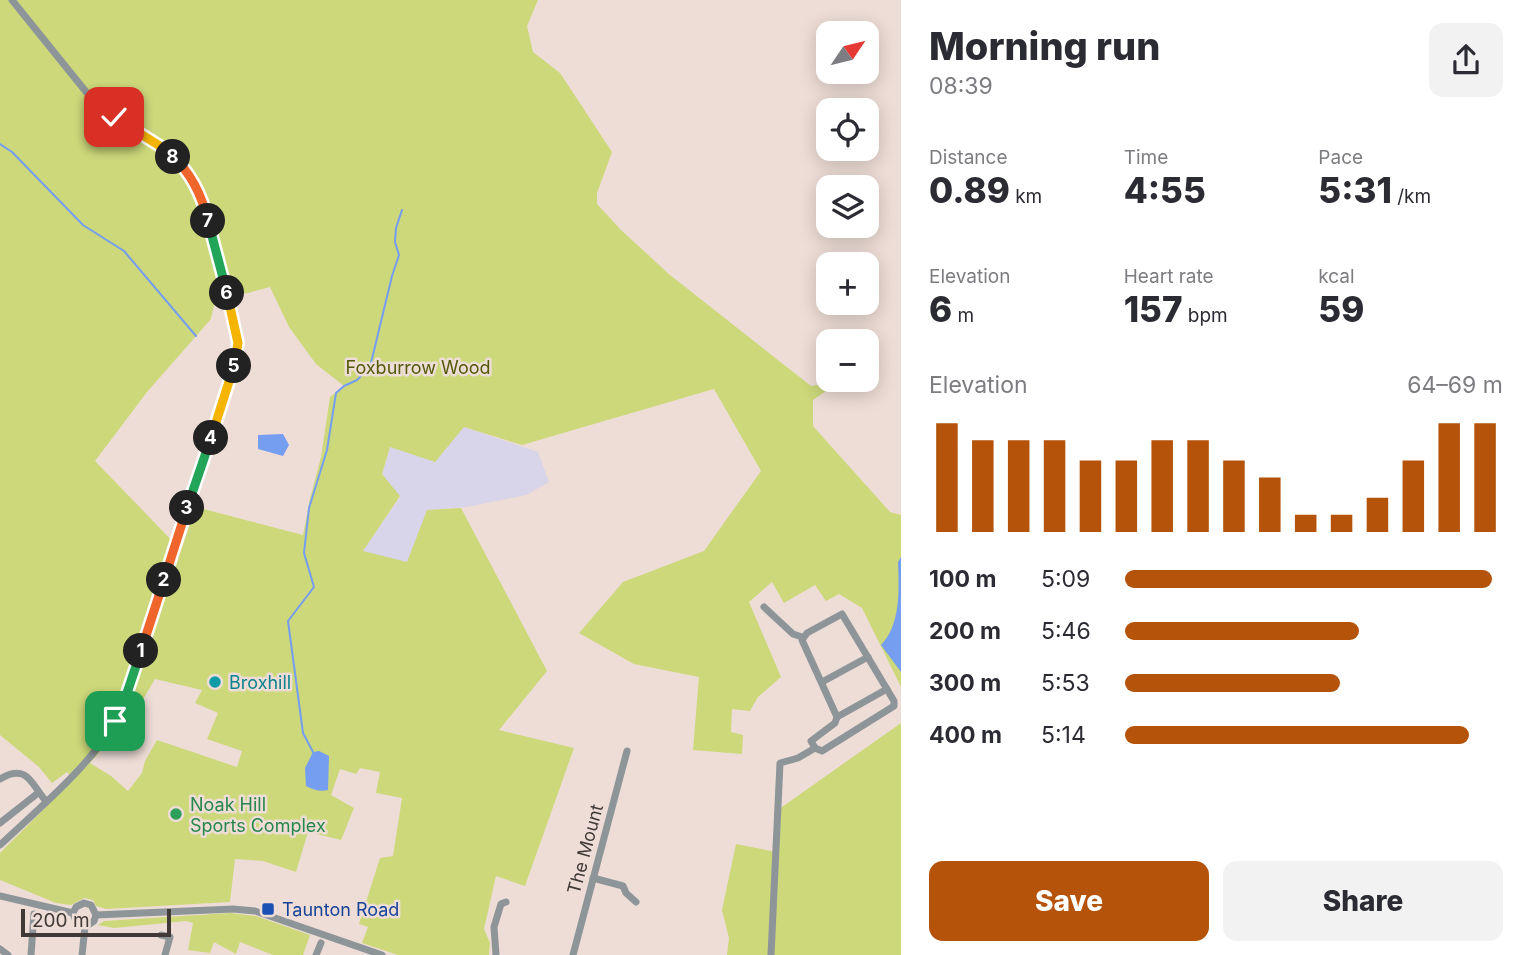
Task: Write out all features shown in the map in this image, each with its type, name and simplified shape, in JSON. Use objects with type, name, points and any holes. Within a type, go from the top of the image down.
[{"type":"street","points":[[0,845],[46,802],[102,742],[126,696],[237,359],[238,343],[203,200],[191,178],[163,148],[95,103],[12,0]]},
{"type":"street","points":[[764,607],[793,634],[802,637],[842,614],[894,701],[894,706],[822,751],[811,741],[835,723],[837,717],[802,637]]},
{"type":"street","points":[[822,682],[868,657]]},
{"type":"street","points":[[837,717],[887,689]]},
{"type":"street","points":[[771,955],[780,763],[798,758],[816,748]]},
{"type":"street","name":"The Mount","points":[[573,955],[626,751]]},
{"type":"street","points":[[0,779],[9,774],[21,774],[37,786],[38,793],[46,802]]},
{"type":"street","points":[[0,823],[38,793]]},
{"type":"street","points":[[593,878],[623,886],[636,902]]},
{"type":"street","points":[[0,893],[73,913]]},
{"type":"street","points":[[496,955],[494,927],[500,904],[506,902]]},
{"type":"street","points":[[83,903],[91,905],[96,915],[94,921],[85,927],[77,924],[73,913],[76,907],[83,903]]},
{"type":"street","points":[[96,915],[233,909],[256,911],[382,955]]},
{"type":"street","points":[[31,955],[34,914]]},
{"type":"street","points":[[82,955],[85,927]]},
{"type":"street","points":[[164,955],[165,936],[179,939]]},
{"type":"street","points":[[316,955],[321,943]]},
{"type":"street","points":[[0,949],[8,955]]},
{"type":"shaded area","points":[[464,427],[538,452],[549,482],[526,495],[467,507],[428,510],[407,563],[362,552],[400,497],[382,474],[390,447]]},
{"type":"green space","name":"Foxburrow Wood","points":[[0,0],[538,0],[527,26],[533,52],[560,73],[612,152],[597,193],[597,204],[670,275],[811,386],[816,385],[816,392],[825,392],[813,400],[813,426],[890,512],[901,515],[901,687],[862,608],[839,594],[826,601],[815,585],[784,603],[772,582],[749,602],[781,677],[758,697],[750,711],[732,709],[731,732],[743,735],[742,754],[693,750],[699,677],[634,664],[579,633],[623,582],[704,551],[761,471],[714,389],[522,445],[464,427],[435,462],[390,447],[382,474],[400,496],[363,551],[407,562],[427,510],[461,508],[547,671],[499,730],[574,748],[525,886],[496,876],[484,929],[490,943],[489,955],[398,955],[362,943],[368,927],[359,924],[380,858],[393,856],[402,798],[376,793],[380,772],[360,768],[356,774],[340,769],[331,795],[354,808],[341,840],[308,832],[296,872],[263,861],[235,859],[230,902],[106,909],[96,906],[93,900],[84,898],[71,905],[56,903],[0,880],[0,853],[74,779],[67,772],[52,783],[39,767],[0,735]],"holes":[[[270,287],[289,327],[316,364],[344,386],[330,397],[321,457],[303,535],[196,507],[181,550],[95,461],[147,392],[211,319],[216,296],[248,293]],[[155,679],[202,690],[195,703],[218,713],[207,739],[242,751],[237,767],[157,740],[145,761],[142,773],[128,791],[90,763],[138,708]]]},
{"type":"green space","points":[[901,723],[901,955],[727,955],[729,938],[722,910],[736,844],[776,852],[778,815],[782,807]]},
{"type":"green space","points":[[230,913],[256,916],[310,935],[303,955],[273,955],[240,942],[236,954],[214,942],[210,953],[188,950],[193,923],[186,921],[114,928],[98,925],[104,921]]},
{"type":"water","points":[[283,434],[289,445],[283,456],[258,449],[258,435]]},
{"type":"water","points":[[901,557],[901,672],[881,645],[888,637],[895,617],[898,562]]},
{"type":"water","points":[[319,751],[329,756],[328,790],[325,791],[306,786],[305,768],[313,752]]},
{"type":"waterway","points":[[0,144],[12,152],[83,225],[124,251],[196,336]]},
{"type":"waterway","points":[[313,752],[303,733],[288,621],[314,587],[304,553],[309,508],[327,450],[336,393],[357,380],[370,367],[399,255],[395,242],[402,210]]},
{"type":"place","name":"Broxhill","points":[[215,682]]},
{"type":"place","name":"Noak Hill Sports Complex","points":[[176,814]]},
{"type":"place","name":"Taunton Road","points":[[268,909]]},
{"type":"route","points":[[114,117],[163,148],[191,178],[203,200],[238,343],[237,359],[202,468],[126,696],[115,721]]}]
